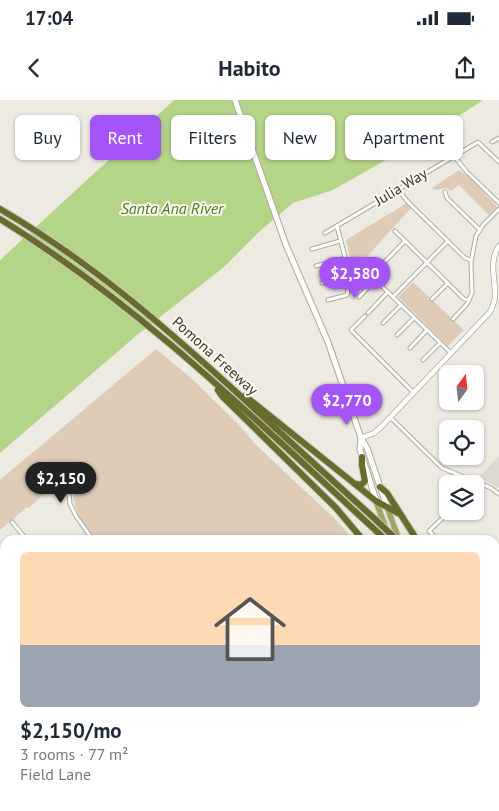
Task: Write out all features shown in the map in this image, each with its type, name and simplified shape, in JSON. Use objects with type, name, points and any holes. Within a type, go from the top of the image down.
[{"type":"highway","name":"Pomona Freeway","points":[[0,209],[75,257],[167,329],[392,535]]},
{"type":"highway","name":"Pomona Freeway","points":[[0,219],[88,278],[160,335],[382,535]]},
{"type":"highway","points":[[222,379],[376,501],[398,513]]},
{"type":"highway","points":[[214,383],[222,396],[271,447],[336,508],[359,535]]},
{"type":"highway","points":[[356,484],[361,485],[366,481],[362,457]]},
{"type":"highway","points":[[380,487],[387,494],[413,535]]},
{"type":"main road","points":[[235,100],[296,270],[328,342],[396,535]]},
{"type":"main road","points":[[361,438],[360,450],[385,535]]},
{"type":"street","points":[[492,142],[499,138]]},
{"type":"street","name":"Julia Way","points":[[463,151],[478,142],[499,162]]},
{"type":"street","name":"Julia Way","points":[[325,233],[447,160]]},
{"type":"street","points":[[456,160],[499,203]]},
{"type":"street","points":[[399,189],[409,203],[465,258],[471,260]]},
{"type":"street","points":[[445,192],[447,198],[480,230]]},
{"type":"street","points":[[453,319],[469,300],[472,287],[471,260],[480,230],[498,213]]},
{"type":"street","points":[[337,226],[352,284]]},
{"type":"street","points":[[395,231],[464,299],[469,300]]},
{"type":"street","points":[[312,249],[340,241]]},
{"type":"street","points":[[371,276],[405,241]]},
{"type":"street","points":[[393,297],[448,241]]},
{"type":"street","points":[[361,438],[374,433],[490,312],[497,300],[493,262],[499,246]]},
{"type":"street","points":[[316,266],[345,258]]},
{"type":"street","points":[[328,300],[347,295],[348,289],[366,271],[451,354]]},
{"type":"street","points":[[322,283],[350,275]]},
{"type":"street","points":[[359,297],[375,280]]},
{"type":"street","points":[[432,298],[448,283]]},
{"type":"street","points":[[388,292],[351,330],[413,392]]},
{"type":"street","points":[[383,323],[400,305]]},
{"type":"street","points":[[397,336],[414,318]]},
{"type":"street","points":[[410,348],[427,330]]},
{"type":"street","points":[[423,360],[440,343]]},
{"type":"street","points":[[390,417],[442,468],[456,475]]},
{"type":"street","points":[[80,464],[71,473],[70,504],[89,535]]},
{"type":"street","points":[[484,486],[492,488],[499,494]]},
{"type":"street","points":[[433,535],[429,531],[441,520]]},
{"type":"street","points":[[12,522],[22,535]]},
{"type":"shaded area","points":[[459,170],[473,180],[497,207],[489,215],[459,185],[451,191],[446,188],[435,190],[432,188]]},
{"type":"shaded area","points":[[407,203],[411,208],[361,263],[366,269],[357,276],[354,275],[346,240]]},
{"type":"shaded area","points":[[413,282],[464,330],[448,346],[398,297]]},
{"type":"shaded area","points":[[156,349],[190,377],[241,427],[256,445],[349,535],[92,535],[82,523],[75,506],[73,493],[74,476],[84,464],[80,460],[29,508],[27,507],[0,530],[0,480]]},
{"type":"shaded area","points":[[499,456],[499,488],[484,480],[484,475],[481,475]]},
{"type":"water","name":"Santa Ana River","points":[[174,100],[483,100],[460,115],[345,115],[345,160],[386,160],[333,190],[293,203],[260,231],[224,267],[137,335],[0,453],[0,260],[109,160],[161,160],[161,115],[158,115]]}]
